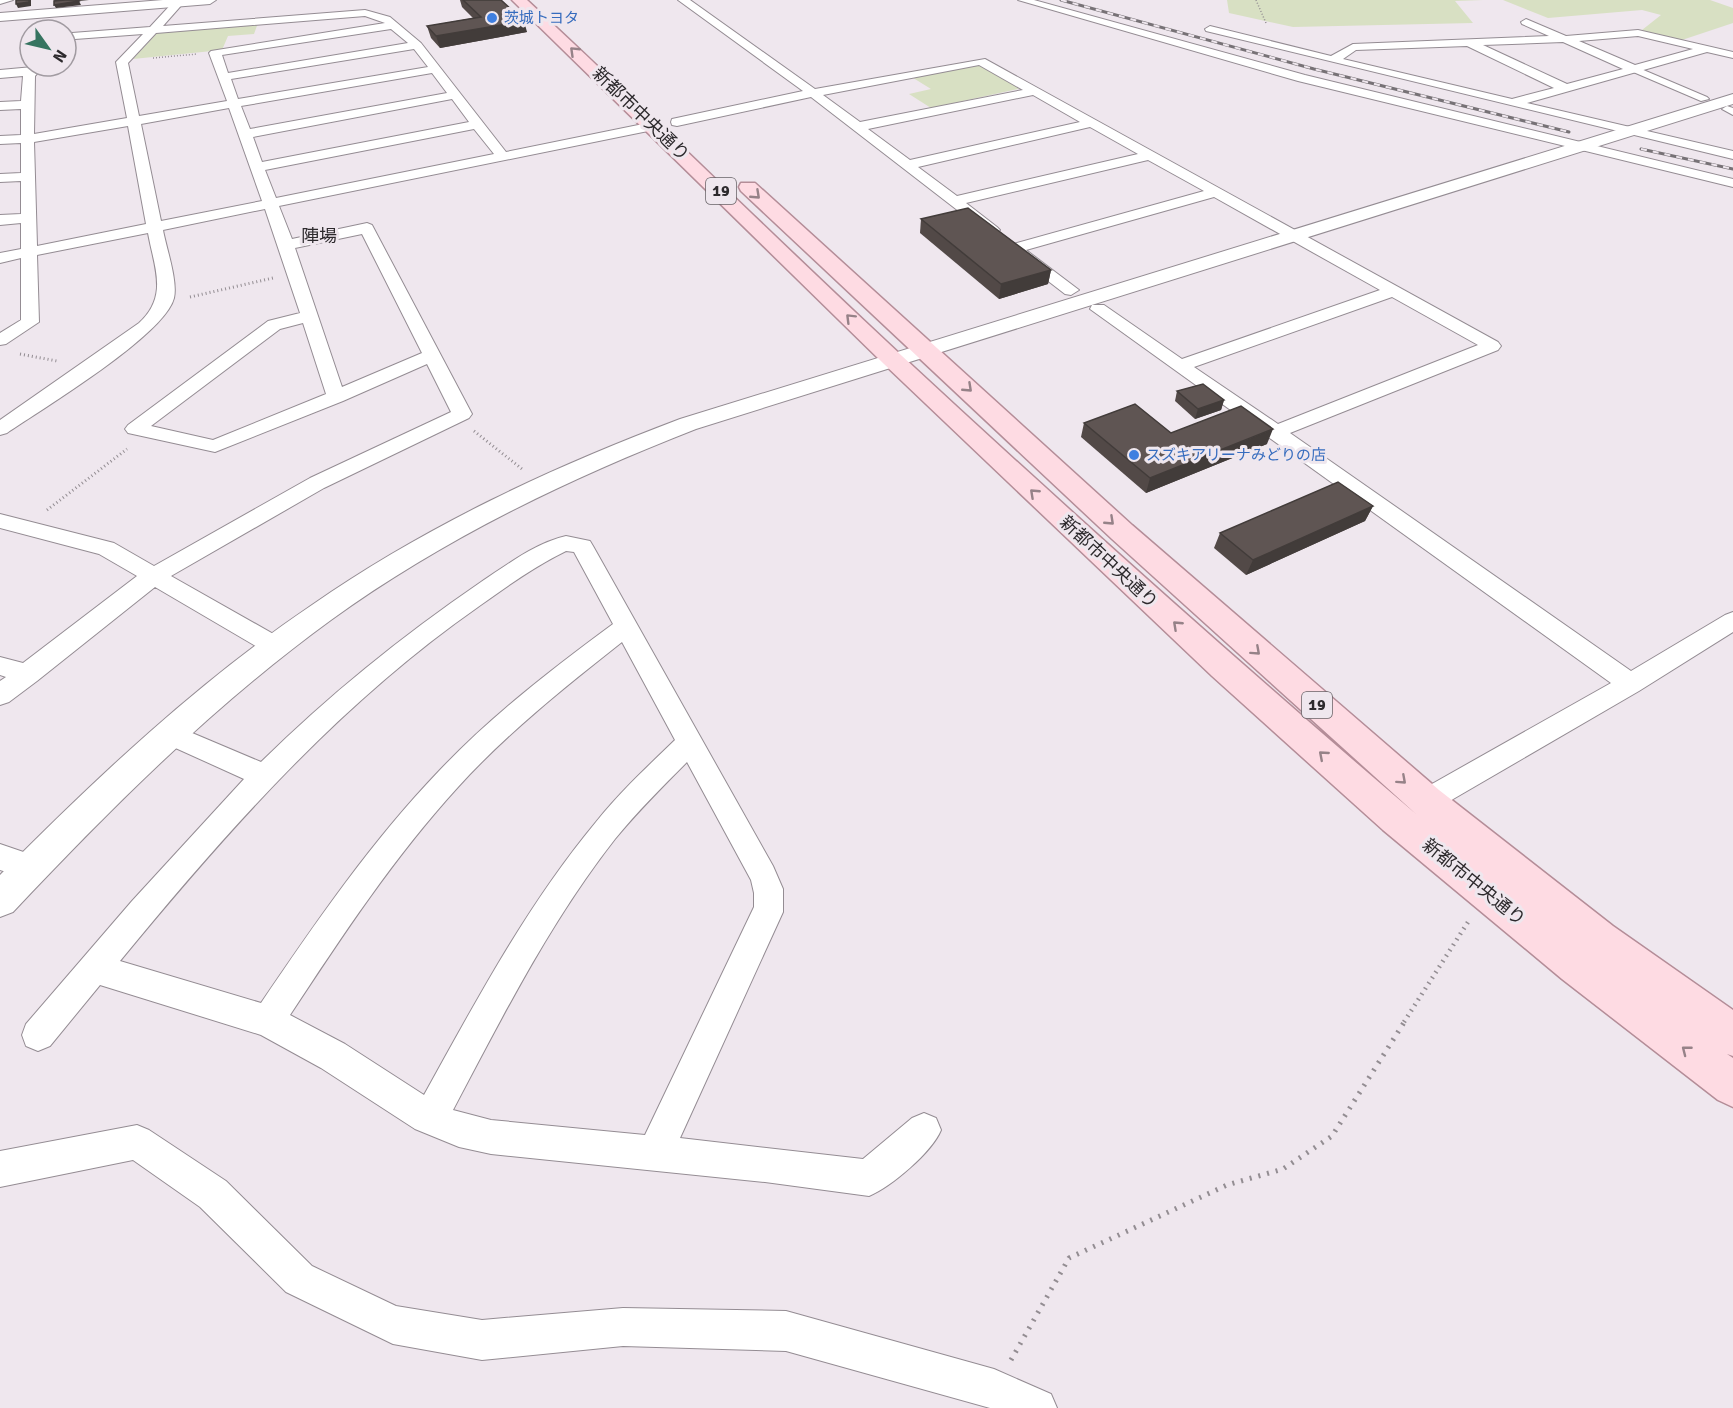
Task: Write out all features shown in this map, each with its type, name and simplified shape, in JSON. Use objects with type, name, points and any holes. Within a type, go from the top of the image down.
[{"type":"main road","name":"新都市中央通り","points":[[519,0],[653,126],[892,359],[1214,660],[1396,819],[1576,965],[1733,1085]]},
{"type":"main road","name":"新都市中央通り","points":[[673,118],[694,137]]},
{"type":"main road","name":"新都市中央通り","points":[[736,176],[1122,532],[1426,801],[1599,939],[1733,1035]]},
{"type":"street","points":[[0,1],[8,0]]},
{"type":"street","points":[[0,17],[210,0]]},
{"type":"street","points":[[683,0],[813,93],[1071,290]]},
{"type":"street","points":[[1023,0],[1302,78],[1733,183]]},
{"type":"street","points":[[0,429],[141,332],[158,315],[166,302],[167,290],[153,227],[123,61],[180,1]]},
{"type":"street","points":[[78,36],[365,13],[386,19],[417,45],[502,156]]},
{"type":"street","points":[[1526,22],[1704,99]]},
{"type":"street","points":[[336,397],[286,245],[215,53],[394,25]]},
{"type":"street","points":[[1210,29],[1733,155]]},
{"type":"street","points":[[1333,60],[1353,47],[1565,39],[1638,33],[1733,55]]},
{"type":"street","points":[[1468,43],[1565,88]]},
{"type":"street","points":[[224,76],[417,45]]},
{"type":"street","points":[[1512,103],[1707,49]]},
{"type":"street","points":[[673,118],[981,61],[1492,346],[1276,432]]},
{"type":"street","points":[[0,140],[28,139],[436,69]]},
{"type":"street","points":[[0,74],[18,71]]},
{"type":"street","points":[[6,346],[30,322],[28,78]]},
{"type":"street","points":[[856,126],[1034,91]]},
{"type":"street","points":[[244,134],[456,95]]},
{"type":"street","points":[[0,106],[27,105]]},
{"type":"street","points":[[0,900],[31,867],[169,734],[275,646],[356,590],[429,544],[542,483],[591,461],[688,424],[925,348],[1630,131],[1731,106]]},
{"type":"street","points":[[907,165],[1091,123]]},
{"type":"street","points":[[256,167],[478,124]]},
{"type":"street","points":[[0,258],[653,126]]},
{"type":"street","points":[[954,201],[1150,155]]},
{"type":"street","points":[[0,178],[28,177]]},
{"type":"street","points":[[1016,248],[1216,192]]},
{"type":"street","points":[[0,220],[28,218]]},
{"type":"street","points":[[0,695],[153,576],[317,483],[462,414],[368,228],[286,245]]},
{"type":"street","points":[[1180,366],[1393,291]]},
{"type":"street","points":[[1098,309],[1276,432],[1630,684]]},
{"type":"street","points":[[308,316],[274,325],[135,429],[215,446],[432,355]]},
{"type":"street","points":[[0,521],[106,548],[275,646]]},
{"type":"street","points":[[38,1035],[217,824],[262,775],[347,696],[413,642],[484,591],[564,544],[582,546],[763,875],[770,899],[768,912],[655,1152]]},
{"type":"street","points":[[1426,801],[1630,684],[1733,621]]},
{"type":"street","points":[[268,1021],[358,891],[400,835],[449,778],[495,732],[546,688],[626,626]]},
{"type":"street","points":[[0,666],[28,674]]},
{"type":"street","points":[[169,734],[262,775]]},
{"type":"street","points":[[430,1118],[507,977],[574,872],[636,795],[690,743]]},
{"type":"street","points":[[0,857],[31,867]]},
{"type":"street","points":[[95,968],[268,1021],[333,1056],[430,1118],[459,1130],[491,1137],[655,1152],[869,1178],[924,1130]]},
{"type":"street","points":[[0,1168],[137,1142],[213,1194],[299,1279],[393,1325],[482,1340],[623,1327],[786,1331],[994,1389],[1037,1408]]},
{"type":"path","points":[[123,61],[215,53]]},
{"type":"path","points":[[166,302],[294,273]]},
{"type":"path","points":[[6,346],[90,367]]},
{"type":"path","points":[[456,417],[527,473]]},
{"type":"path","points":[[25,527],[149,432]]},
{"type":"path","points":[[994,1389],[1069,1258],[1227,1185],[1284,1169],[1332,1136],[1468,922]]},
{"type":"green space","points":[[1227,0],[1483,0],[1455,1],[1473,23],[1293,27],[1229,13]]},
{"type":"green space","points":[[1503,0],[1710,0],[1733,8],[1733,23],[1670,44],[1642,30],[1661,15],[1642,10],[1548,18]]},
{"type":"green space","points":[[258,23],[254,34],[228,36],[222,50],[133,59],[158,32]]},
{"type":"green space","points":[[981,64],[1020,86],[1018,89],[931,108],[909,94],[931,89],[910,76]]},
{"type":"building","points":[[16,0],[29,0],[29,2],[16,4]]},
{"type":"building","points":[[463,0],[501,0],[524,21],[436,36],[427,26],[481,17]]},
{"type":"building","points":[[54,1],[79,1],[54,5]]},
{"type":"building","points":[[968,208],[1051,270],[1001,284],[921,219]]},
{"type":"building","points":[[1203,384],[1224,400],[1198,409],[1177,391]]},
{"type":"building","points":[[1135,404],[1171,433],[1241,406],[1273,429],[1150,478],[1084,423]]},
{"type":"building","points":[[1338,482],[1373,506],[1253,560],[1220,533]]},
{"type":"railway","points":[[1061,0],[1314,69],[1569,132]]},
{"type":"railway","points":[[1641,149],[1733,169]]},
{"type":"place","name":"茨城トヨタ","points":[[492,18]]},
{"type":"place","name":"スズキアリーナみどりの店","points":[[1134,455]]},
{"type":"district","name":"陣場","points":[[319,236]]}]
